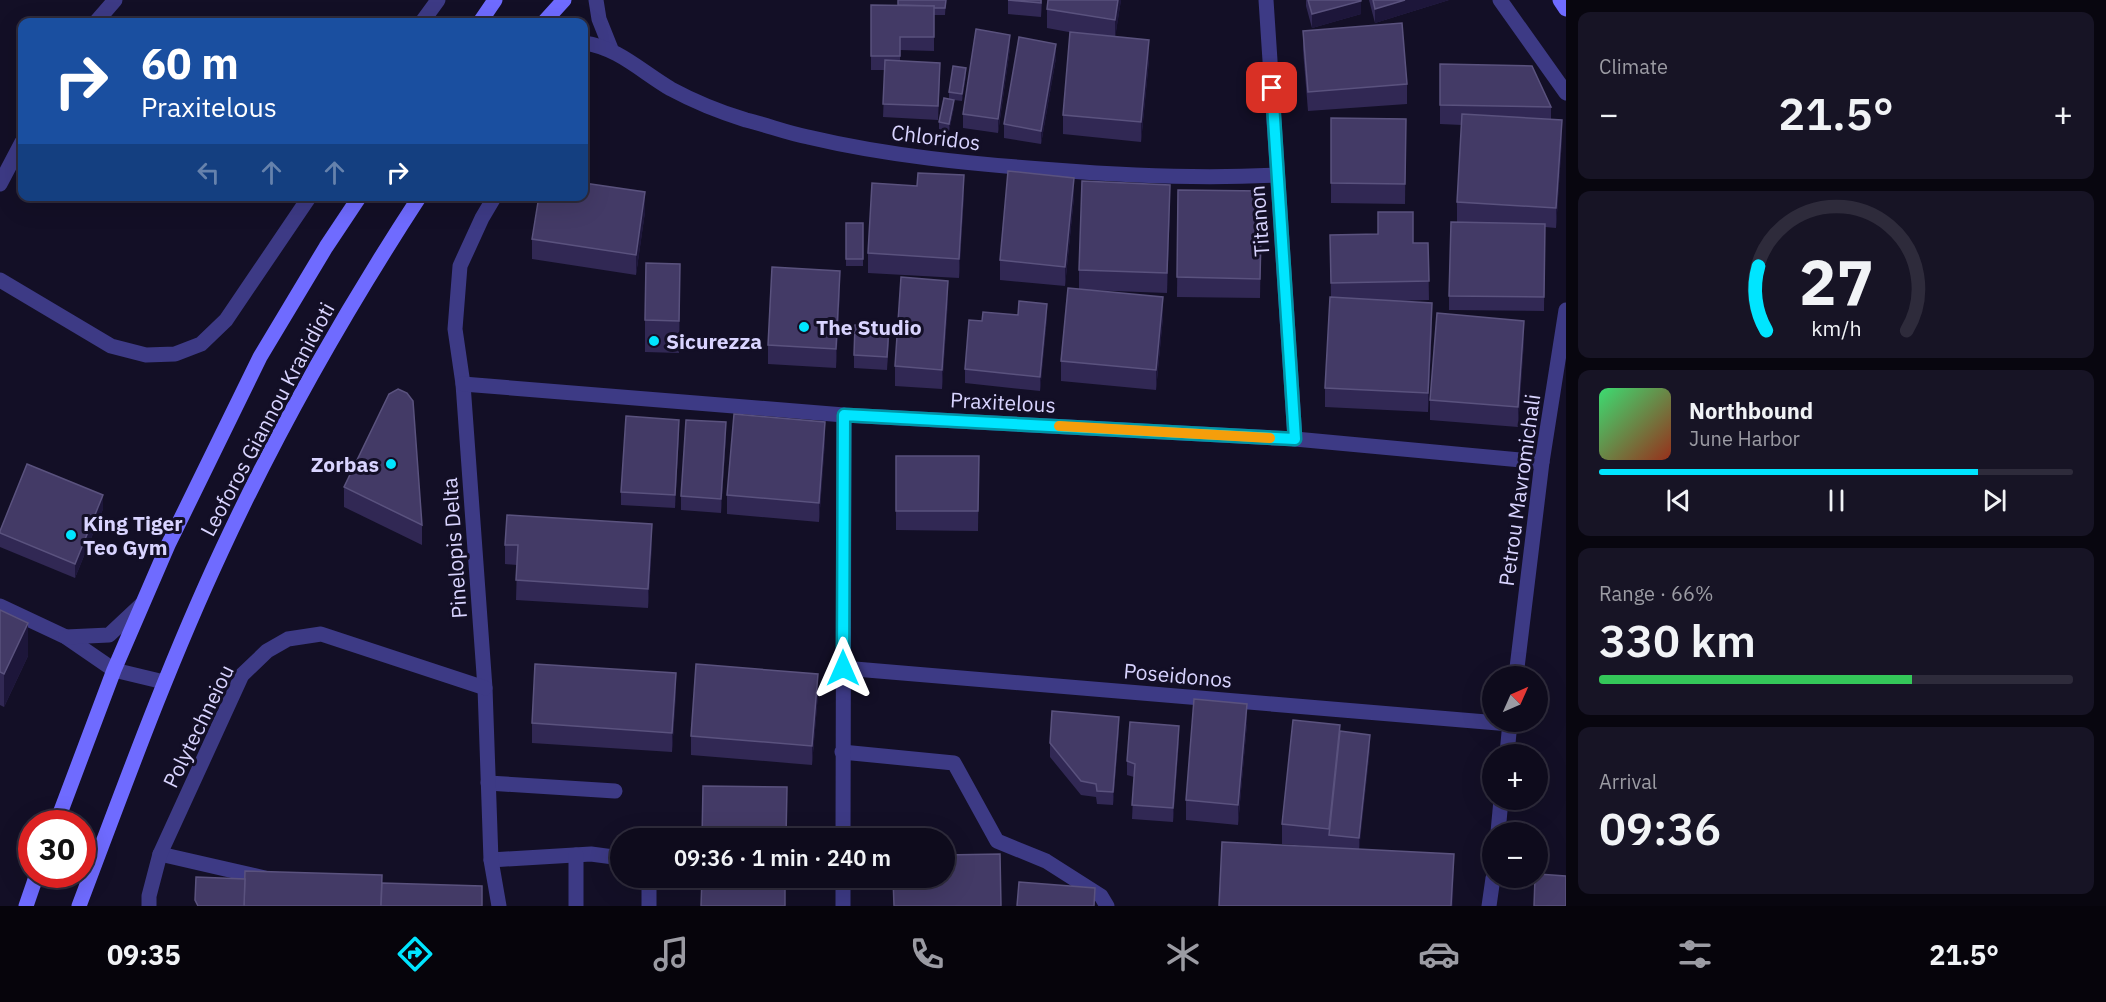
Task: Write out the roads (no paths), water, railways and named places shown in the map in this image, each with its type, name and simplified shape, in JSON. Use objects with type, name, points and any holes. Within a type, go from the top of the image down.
[{"type":"main road","points":[[483,18],[495,0]]},
{"type":"main road","points":[[548,18],[564,0]]},
{"type":"main road","points":[[1560,0],[1566,9]]},
{"type":"main road","name":"Leoforos Giannou Kranidioti","points":[[114,670],[168,545],[260,357],[357,201]]},
{"type":"main road","name":"Leoforos Giannou Kranidioti","points":[[79,906],[164,682],[221,552],[319,360],[369,273],[417,201]]},
{"type":"main road","points":[[61,810],[114,670]]},
{"type":"main road","points":[[26,906],[32,888]]},
{"type":"street","points":[[99,18],[115,0]]},
{"type":"street","points":[[425,18],[438,0]]},
{"type":"street","points":[[596,0],[599,19],[611,49]]},
{"type":"street","name":"Titanon","points":[[1266,0],[1295,439]]},
{"type":"street","points":[[1500,0],[1566,93]]},
{"type":"street","name":"Chloridos","points":[[588,44],[611,49],[671,89],[700,103],[734,116],[818,139],[905,155],[1010,167],[1151,177],[1214,178],[1277,175]]},
{"type":"street","points":[[0,184],[18,150]]},
{"type":"street","points":[[0,280],[111,346],[146,355],[175,354],[201,344],[226,320],[307,201]]},
{"type":"street","name":"Pinelopis Delta","points":[[492,201],[460,266],[455,329],[463,384],[485,688],[491,860],[499,906]]},
{"type":"street","name":"Petrou Mavromichali","points":[[1517,666],[1542,462],[1566,310]]},
{"type":"street","name":"Praxitelous","points":[[463,384],[844,415],[1295,439],[1542,462]]},
{"type":"street","points":[[843,828],[844,415]]},
{"type":"street","points":[[66,637],[109,635],[141,605]]},
{"type":"street","points":[[0,606],[66,637],[114,670],[164,682]]},
{"type":"street","name":"Polytechneiou","points":[[149,906],[149,896],[160,854],[242,675],[267,651],[288,639],[321,634],[485,688]]},
{"type":"street","name":"Poseidonos","points":[[843,668],[1482,721]]},
{"type":"street","points":[[842,752],[954,763],[997,841],[1046,861],[1101,896],[1107,906]]},
{"type":"street","points":[[488,783],[615,791]]},
{"type":"street","points":[[160,854],[276,880]]},
{"type":"street","points":[[491,860],[591,854],[610,857]]},
{"type":"street","points":[[576,855],[576,906]]},
{"type":"street","points":[[649,888],[649,906]]},
{"type":"street","points":[[843,888],[843,906]]},
{"type":"street","points":[[1489,906],[1491,888]]},
{"type":"place","name":"The Studio","points":[[804,327]]},
{"type":"place","name":"Sicurezza","points":[[654,341]]},
{"type":"place","name":"Zorbas","points":[[391,464]]},
{"type":"place","name":"King Tiger Teo Gym","points":[[71,535]]}]
